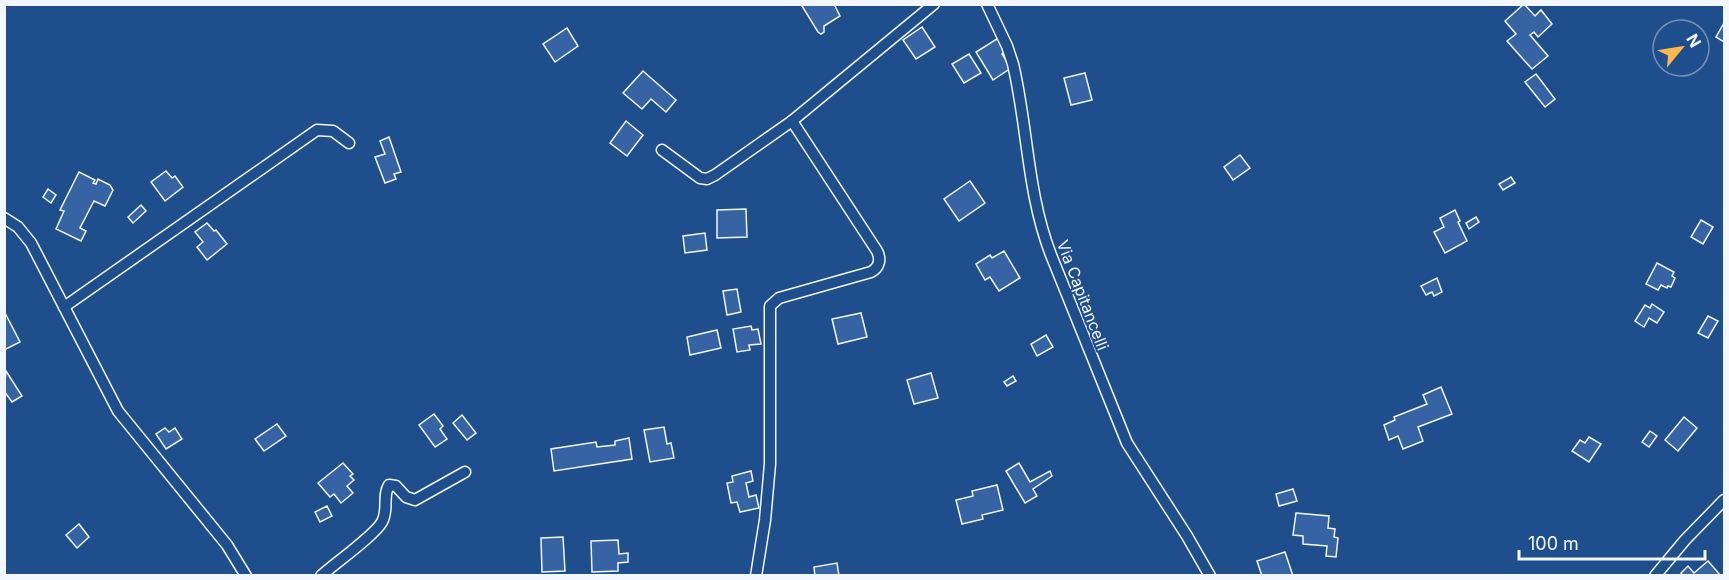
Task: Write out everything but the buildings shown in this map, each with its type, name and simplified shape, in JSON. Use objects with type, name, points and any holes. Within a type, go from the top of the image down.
[{"type":"street","points":[[662,150],[700,178],[706,179],[715,175],[792,121],[934,4]]},
{"type":"street","name":"Via Capitancelli","points":[[987,4],[1013,64],[1031,185],[1051,255],[1127,443],[1210,576]]},
{"type":"street","points":[[756,576],[765,520],[770,464],[770,306],[779,298],[871,272],[878,267],[880,260],[877,251],[792,121]]},
{"type":"street","points":[[64,307],[315,132],[326,129],[333,131],[349,143]]},
{"type":"street","points":[[4,218],[18,227],[30,243],[118,411],[227,545],[246,576]]},
{"type":"street","points":[[321,576],[382,522],[386,510],[385,493],[389,485],[396,486],[408,499],[418,499],[465,472]]},
{"type":"street","points":[[1655,576],[1693,532],[1725,500]]}]
